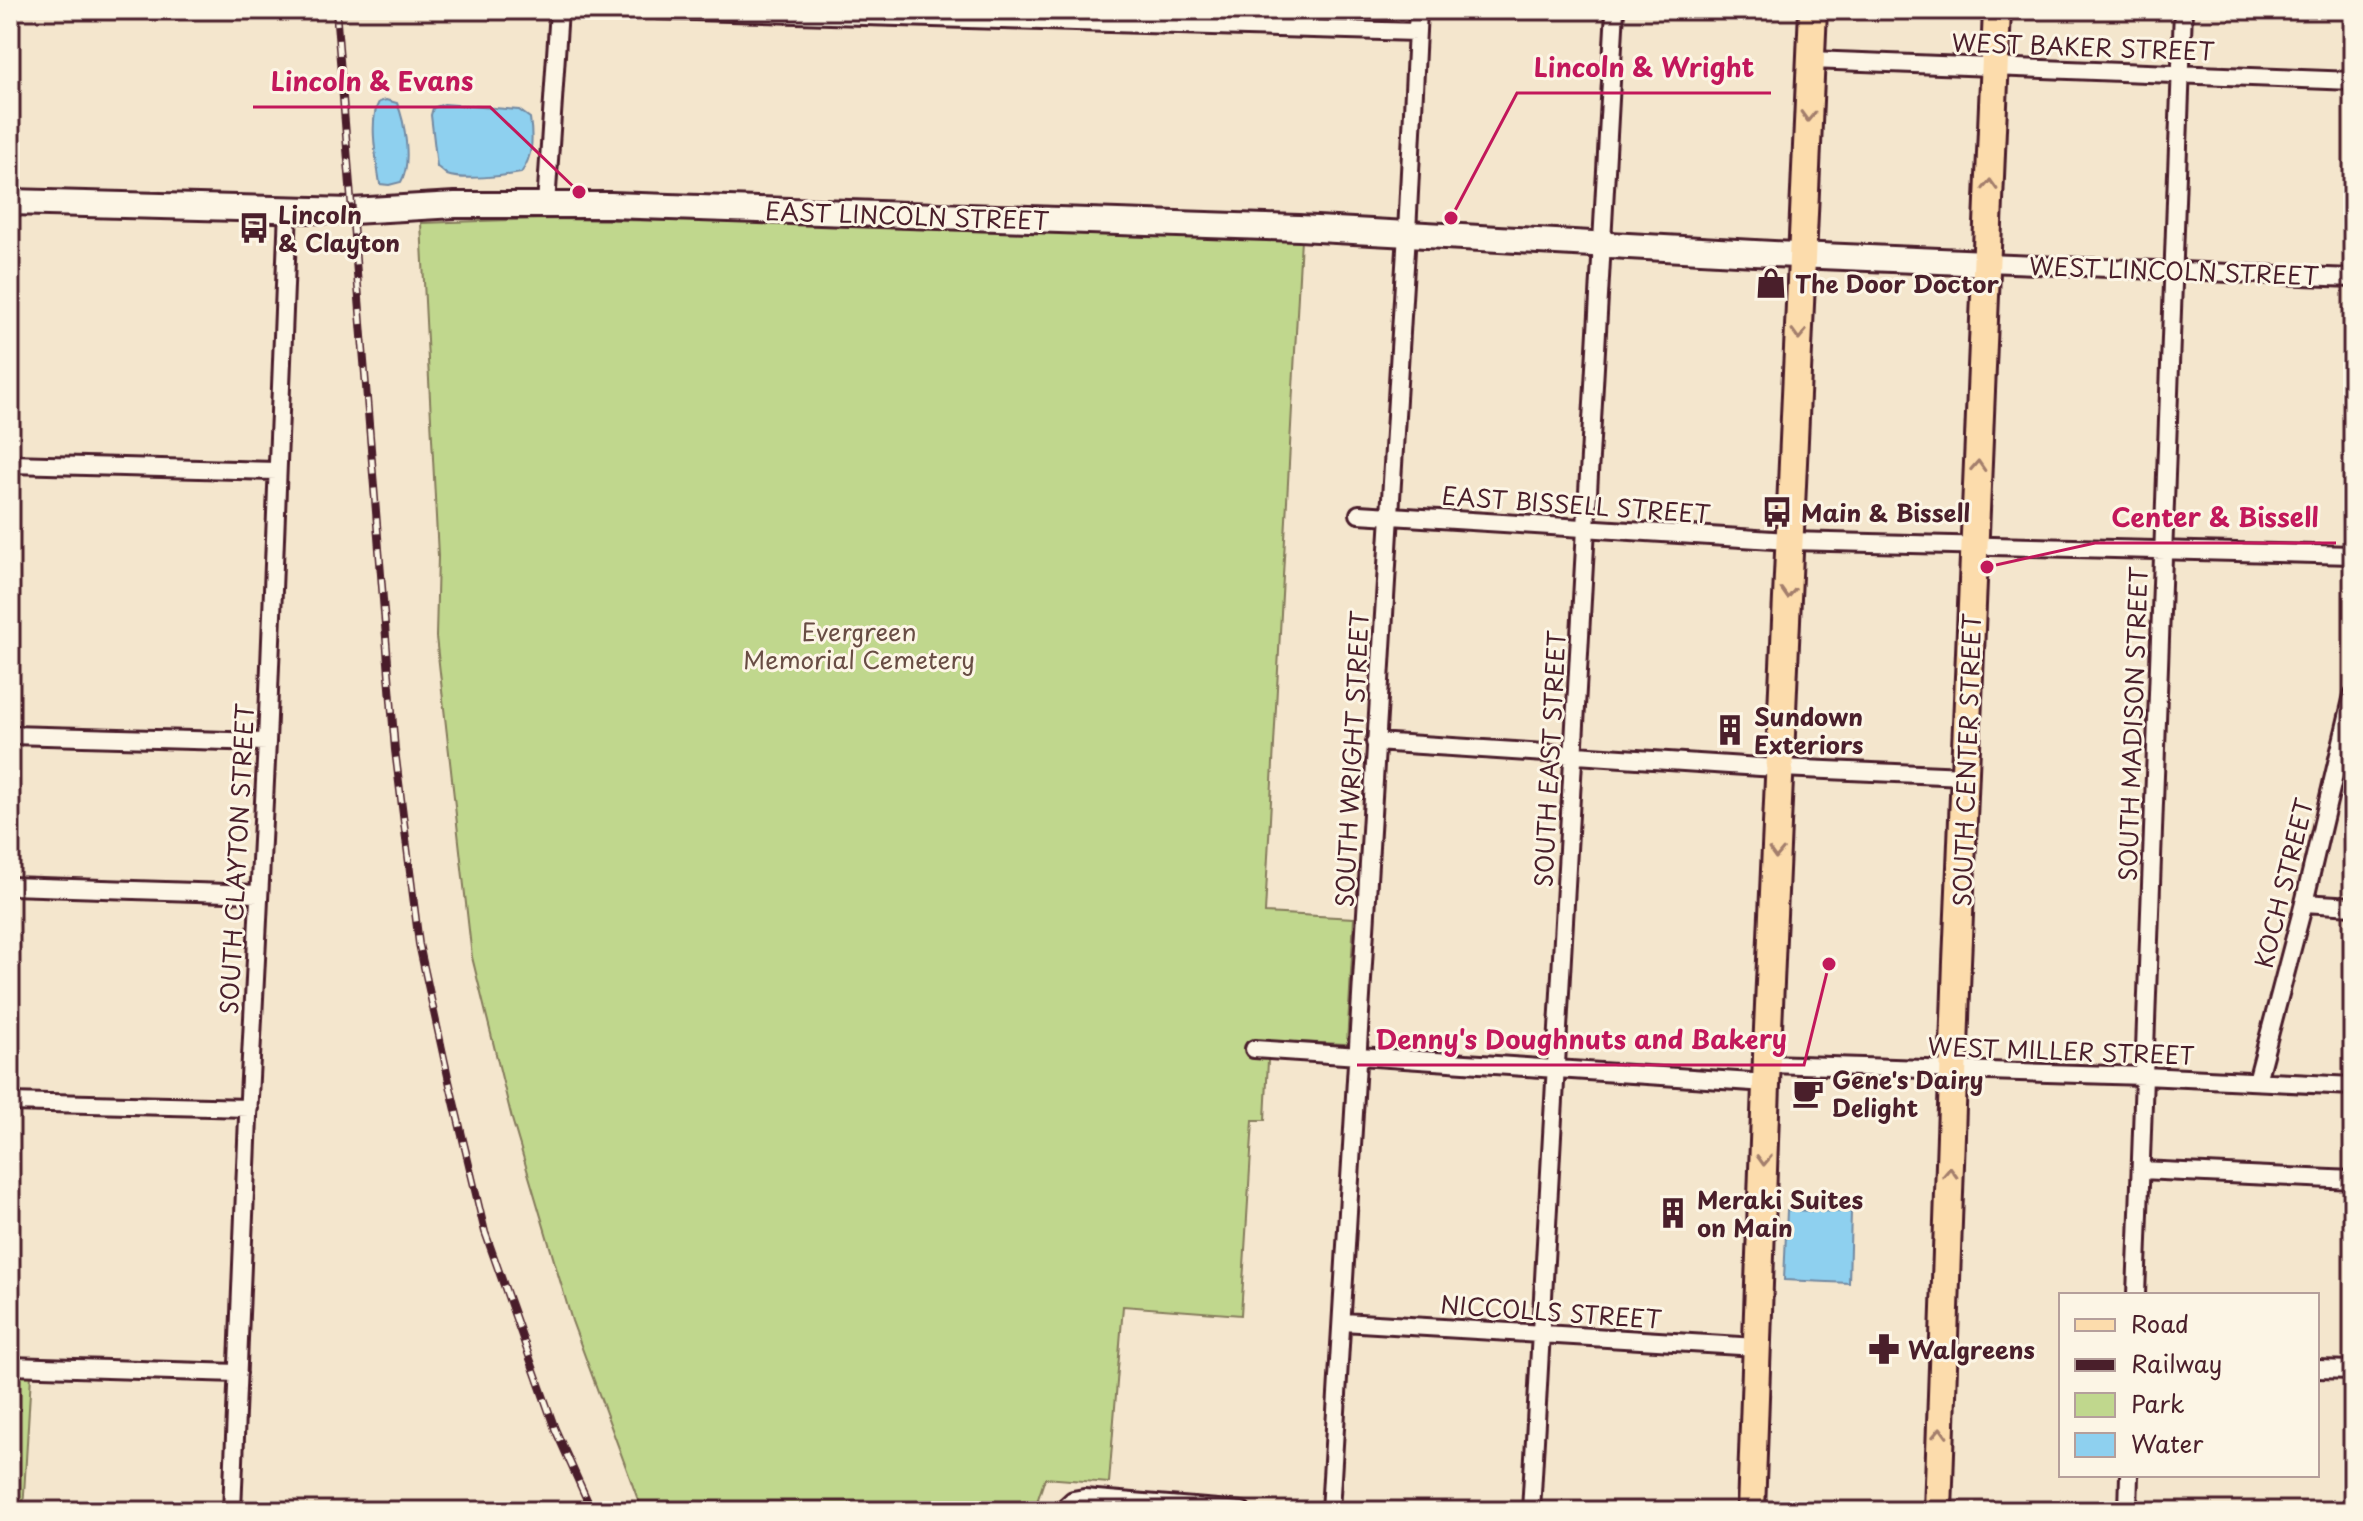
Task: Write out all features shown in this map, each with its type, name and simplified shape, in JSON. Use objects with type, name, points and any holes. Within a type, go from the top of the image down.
[{"type":"main road","points":[[1751,1511],[1779,767],[1813,10]]},
{"type":"main road","name":"SOUTH CENTER STREET","points":[[1938,1511],[1997,10]]},
{"type":"main road","name":"EAST LINCOLN STREET","points":[[10,202],[352,211],[455,205],[643,206],[1407,233],[1803,256]]},
{"type":"main road","name":"WEST LINCOLN STREET","points":[[1803,256],[1987,263]]},
{"type":"street","points":[[546,205],[559,10]]},
{"type":"street","points":[[659,10],[1417,32]]},
{"type":"street","name":"SOUTH WRIGHT STREET","points":[[1330,1511],[1418,10]]},
{"type":"street","name":"SOUTH EAST STREET","points":[[1531,1511],[1615,10]]},
{"type":"street","name":"SOUTH MADISON STREET","points":[[2136,1293],[2183,10]]},
{"type":"street","name":"WEST BAKER STREET","points":[[1811,60],[2353,81]]},
{"type":"street","name":"SOUTH CLAYTON STREET","points":[[232,1511],[288,209]]},
{"type":"street","name":"WEST LINCOLN STREET","points":[[1987,263],[2353,278]]},
{"type":"street","points":[[10,464],[277,471]]},
{"type":"street","name":"EAST BISSELL STREET","points":[[1359,514],[1790,541],[2353,555]]},
{"type":"street","name":"KOCH STREET","points":[[2257,1081],[2304,903],[2353,695]]},
{"type":"street","points":[[10,735],[267,742]]},
{"type":"street","points":[[1375,742],[1965,776]]},
{"type":"street","points":[[10,886],[258,894]]},
{"type":"street","points":[[2304,903],[2353,906]]},
{"type":"street","name":"WEST MILLER STREET","points":[[1254,1049],[1556,1070],[1767,1073],[1953,1070],[2353,1086]]},
{"type":"street","points":[[10,1102],[249,1108]]},
{"type":"street","points":[[2141,1170],[2353,1180]]},
{"type":"street","name":"NICCOLLS STREET","points":[[1343,1322],[1757,1347]]},
{"type":"street","points":[[10,1366],[238,1373]]},
{"type":"street","points":[[2319,1369],[2353,1370]]},
{"type":"street","points":[[2128,1511],[2129,1477]]},
{"type":"street","points":[[1063,1508],[1073,1500],[1084,1498],[1242,1511]]},
{"type":"green space","name":"Evergreen Memorial Cemetery","points":[[544,219],[759,222],[1301,239],[1265,913],[1354,918],[1347,1044],[1269,1041],[1265,1120],[1253,1120],[1241,1315],[1123,1306],[1109,1483],[1045,1478],[1037,1511],[644,1511],[637,1497],[572,1321],[512,1119],[472,957],[436,637],[438,556],[421,223]]},
{"type":"green space","points":[[10,1374],[31,1375],[23,1511],[10,1511]]},
{"type":"water","points":[[379,102],[397,103],[403,121],[407,154],[401,182],[389,185],[380,184],[374,130]]},
{"type":"water","points":[[444,104],[519,110],[530,118],[531,147],[521,173],[463,178],[447,175],[437,167],[431,115],[433,108]]},
{"type":"water","points":[[1787,1210],[1851,1212],[1849,1283],[1784,1280]]},
{"type":"railway","points":[[336,10],[395,750],[419,944],[485,1232],[555,1429],[592,1511]]},
{"type":"place","name":"Lincoln & Evans","points":[[579,192]]},
{"type":"place","name":"Lincoln & Wright","points":[[1451,218]]},
{"type":"place","name":"Lincoln & Clayton","points":[[254,228]]},
{"type":"place","name":"The Door Doctor","points":[[1771,283]]},
{"type":"place","name":"Main & Bissell","points":[[1777,512]]},
{"type":"place","name":"Center & Bissell","points":[[1987,567]]},
{"type":"place","name":"Sundown Exteriors","points":[[1730,730]]},
{"type":"place","name":"Denny's Doughnuts and Bakery","points":[[1829,964]]},
{"type":"place","name":"Gene's Dairy Delight","points":[[1808,1093]]},
{"type":"place","name":"Meraki Suites on Main","points":[[1673,1213]]},
{"type":"place","name":"Walgreens","points":[[1884,1349]]}]
